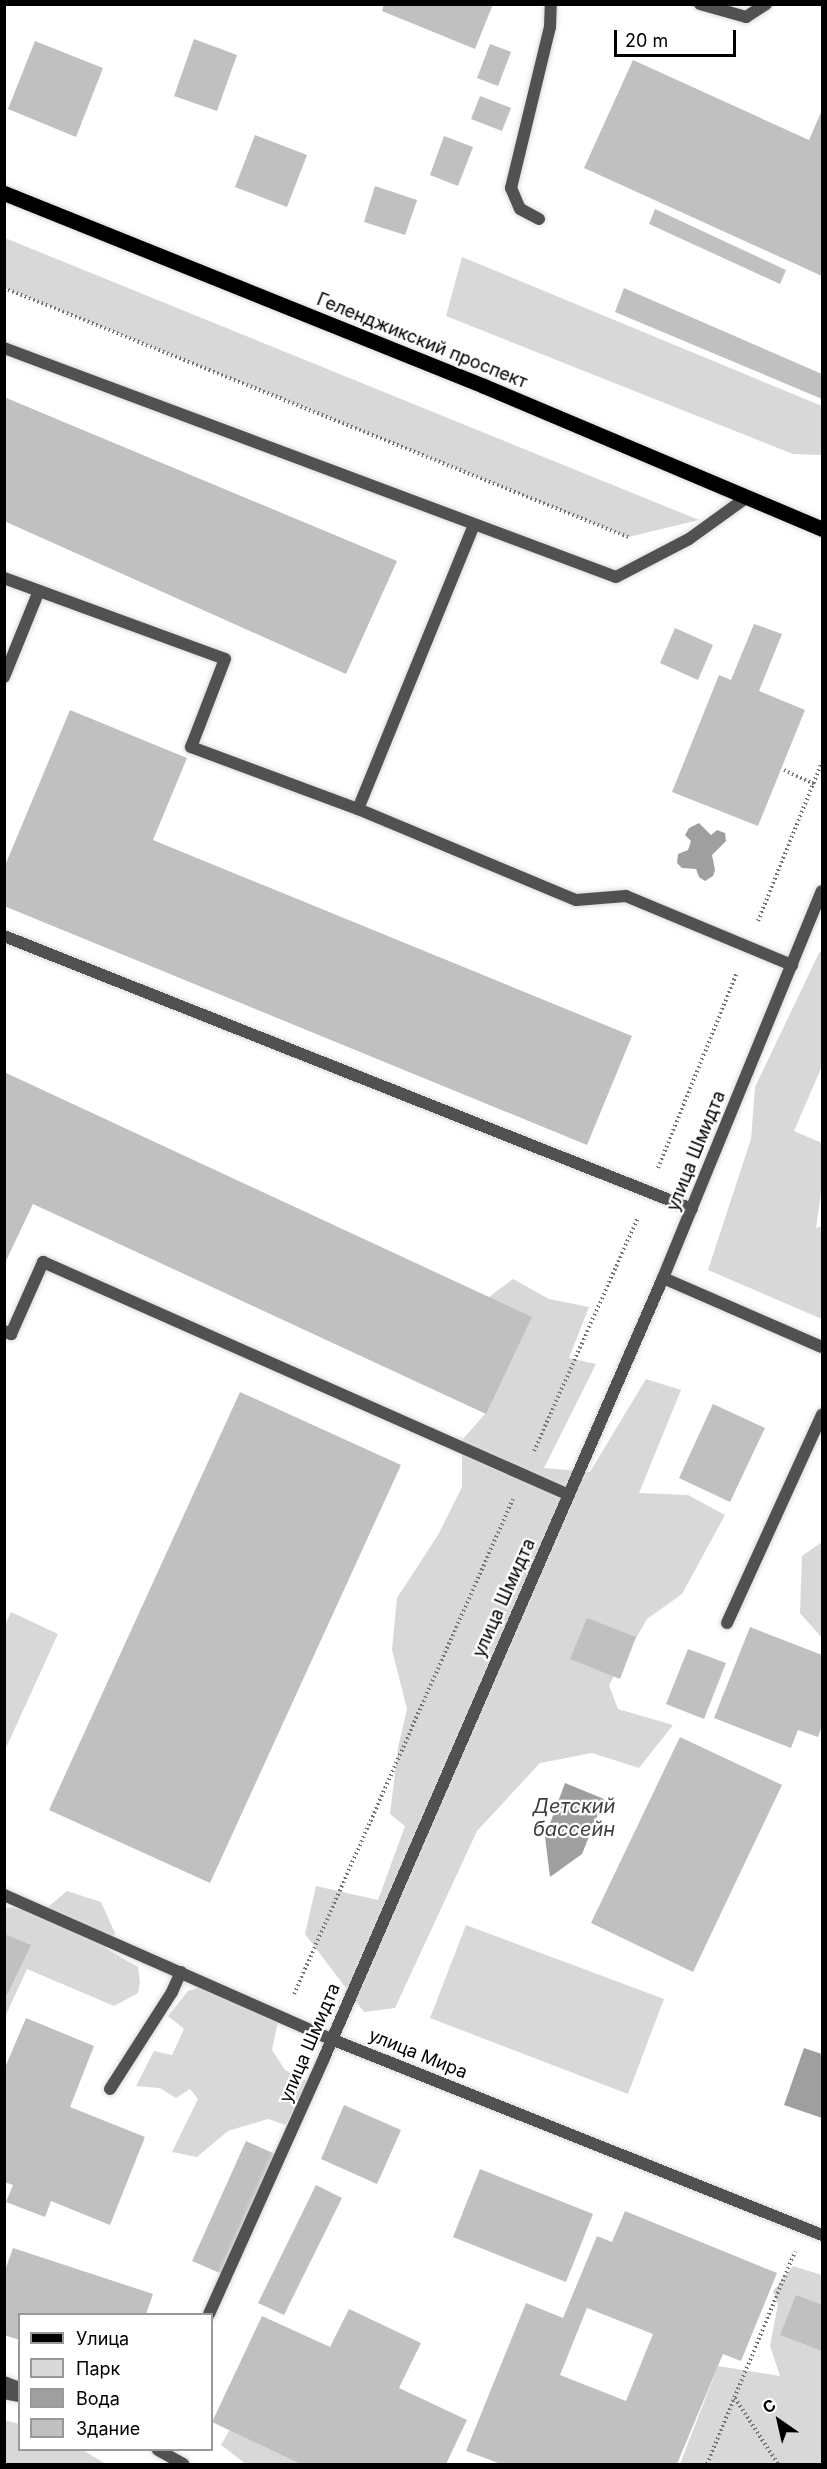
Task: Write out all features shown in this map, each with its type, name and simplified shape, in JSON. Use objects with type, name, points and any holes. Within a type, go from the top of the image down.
[{"type":"main road","name":"Геленджикский проспект","points":[[4,193],[484,386],[822,529]]},
{"type":"street","points":[[539,219],[520,208],[511,188],[550,27],[551,4]]},
{"type":"street","points":[[700,4],[746,17],[766,4]]},
{"type":"street","points":[[4,348],[616,577],[689,539],[747,497]]},
{"type":"street","points":[[358,809],[474,525]]},
{"type":"street","points":[[4,578],[225,659],[191,747],[358,809],[576,900],[626,896],[792,965]]},
{"type":"street","points":[[4,677],[39,591]]},
{"type":"street","name":"улица Шмидта","points":[[209,2313],[569,1496],[692,1209],[822,893]]},
{"type":"street","points":[[4,936],[692,1209]]},
{"type":"street","points":[[4,1331],[11,1334],[43,1262],[569,1496]]},
{"type":"street","points":[[663,1278],[822,1347]]},
{"type":"street","points":[[727,1623],[822,1415]]},
{"type":"street","name":"улица Мира","points":[[4,1895],[331,2039],[822,2235]]},
{"type":"street","points":[[110,2089],[172,1992],[181,1972]]},
{"type":"street","points":[[160,2451],[183,2464]]},
{"type":"path","points":[[4,288],[628,537]]},
{"type":"path","points":[[284,2017],[648,1192],[822,762]]},
{"type":"path","points":[[784,770],[814,784]]},
{"type":"path","points":[[707,2464],[795,2252]]},
{"type":"path","points":[[734,2398],[778,2464]]},
{"type":"green space","points":[[5,238],[699,520],[628,537],[5,288]]},
{"type":"green space","points":[[462,257],[822,406],[822,455],[793,454],[446,316]]},
{"type":"green space","points":[[822,951],[822,1066],[794,1131],[822,1143],[822,1187],[816,1228],[822,1226],[822,1319],[708,1270],[751,1139],[755,1087],[819,953]]},
{"type":"green space","points":[[513,1279],[549,1299],[589,1307],[569,1358],[596,1364],[544,1468],[590,1472],[646,1379],[681,1390],[639,1493],[688,1495],[725,1515],[682,1594],[647,1619],[609,1685],[618,1709],[673,1725],[639,1768],[592,1753],[540,1763],[477,1831],[395,2008],[364,2012],[305,1934],[316,1886],[378,1900],[405,1826],[390,1814],[398,1748],[407,1709],[392,1650],[397,1598],[438,1535],[462,1487],[462,1440],[485,1414],[481,1303]]},
{"type":"green space","points":[[822,1542],[822,1638],[800,1613],[802,1556]]},
{"type":"green space","points":[[11,1612],[58,1634],[5,1750],[4,1627]]},
{"type":"green space","points":[[67,1891],[101,1902],[115,1933],[105,1948],[138,1967],[140,1982],[138,1993],[114,2006],[27,1969],[5,2017],[5,1907],[42,1912]]},
{"type":"green space","points":[[466,1925],[664,1999],[628,2094],[430,2018]]},
{"type":"green space","points":[[201,1987],[278,2021],[272,2050],[285,2070],[309,2082],[286,2125],[268,2119],[228,2131],[197,2157],[172,2152],[198,2099],[190,2089],[176,2098],[160,2088],[136,2086],[154,2051],[172,2055],[184,2029],[168,2016],[188,1991]]},
{"type":"green space","points":[[793,2266],[822,2275],[822,2464],[680,2464],[718,2366],[780,2376],[770,2346],[778,2304],[773,2291]]},
{"type":"green space","points":[[239,2414],[282,2430],[346,2464],[246,2464],[221,2445]]},
{"type":"green space","points":[[4,2420],[18,2424],[18,2451],[85,2451],[106,2464],[5,2464]]},
{"type":"water","points":[[699,823],[711,835],[717,830],[725,833],[726,841],[712,855],[715,870],[713,876],[705,881],[699,877],[696,869],[682,868],[677,863],[678,854],[688,850],[691,841],[685,835],[689,828]]},
{"type":"water","name":"Детский бассейн","points":[[565,1783],[604,1799],[582,1854],[550,1877],[545,1837]]},
{"type":"water","points":[[804,2048],[822,2054],[822,2118],[784,2105]]},
{"type":"building","points":[[384,4],[493,4],[475,49],[382,11]]},
{"type":"building","points":[[194,39],[237,55],[217,111],[174,96]]},
{"type":"building","points":[[35,41],[103,68],[76,137],[8,109]]},
{"type":"building","points":[[490,44],[511,52],[498,86],[477,78]]},
{"type":"building","points":[[633,60],[809,140],[822,110],[822,276],[584,168]]},
{"type":"building","points":[[480,96],[511,108],[502,131],[471,119]]},
{"type":"building","points":[[255,135],[307,155],[287,207],[235,187]]},
{"type":"building","points":[[444,136],[473,147],[458,186],[430,175]]},
{"type":"building","points":[[375,186],[417,200],[405,235],[364,222]]},
{"type":"building","points":[[655,209],[786,270],[780,284],[649,224]]},
{"type":"building","points":[[624,288],[822,374],[822,399],[615,312]]},
{"type":"building","points":[[4,397],[397,561],[346,674],[4,521]]},
{"type":"building","points":[[754,624],[782,634],[759,691],[805,710],[758,826],[672,792],[719,675],[731,680]]},
{"type":"building","points":[[675,628],[713,645],[698,680],[660,663]]},
{"type":"building","points":[[70,710],[187,758],[153,840],[632,1036],[587,1145],[4,906],[4,868]]},
{"type":"building","points":[[4,1072],[532,1317],[486,1414],[33,1204],[4,1265]]},
{"type":"building","points":[[240,1392],[401,1465],[210,1883],[49,1810]]},
{"type":"building","points":[[713,1404],[765,1428],[730,1502],[679,1478]]},
{"type":"building","points":[[587,1618],[636,1637],[620,1679],[570,1659]]},
{"type":"building","points":[[750,1627],[822,1655],[822,1726],[818,1737],[798,1730],[791,1748],[714,1718]]},
{"type":"building","points":[[688,1649],[726,1663],[704,1719],[666,1704]]},
{"type":"building","points":[[680,1737],[782,1785],[693,1972],[591,1923]]},
{"type":"building","points":[[4,1934],[31,1945],[7,1995],[4,1994]]},
{"type":"building","points":[[26,2018],[94,2046],[70,2107],[145,2137],[110,2225],[51,2201],[45,2217],[6,2202],[13,2185],[4,2182],[4,2070]]},
{"type":"building","points":[[344,2105],[401,2130],[377,2184],[321,2159]]},
{"type":"building","points":[[246,2141],[275,2154],[222,2274],[192,2261]]},
{"type":"building","points":[[480,2169],[593,2214],[566,2282],[453,2237]]},
{"type":"building","points":[[316,2185],[342,2198],[284,2315],[258,2303]]},
{"type":"building","points":[[625,2211],[777,2273],[741,2361],[723,2354],[677,2464],[501,2464],[466,2451],[526,2303],[563,2318],[597,2236],[612,2242]],"holes":[[[587,2308],[653,2334],[626,2401],[560,2375]]]},
{"type":"building","points":[[13,2248],[153,2294],[146,2313],[18,2313],[18,2339],[4,2335],[4,2273]]},
{"type":"building","points":[[796,2295],[822,2305],[822,2351],[780,2335]]},
{"type":"building","points":[[349,2309],[421,2343],[399,2388],[467,2420],[446,2464],[301,2464],[213,2422],[262,2316],[330,2347]]}]
